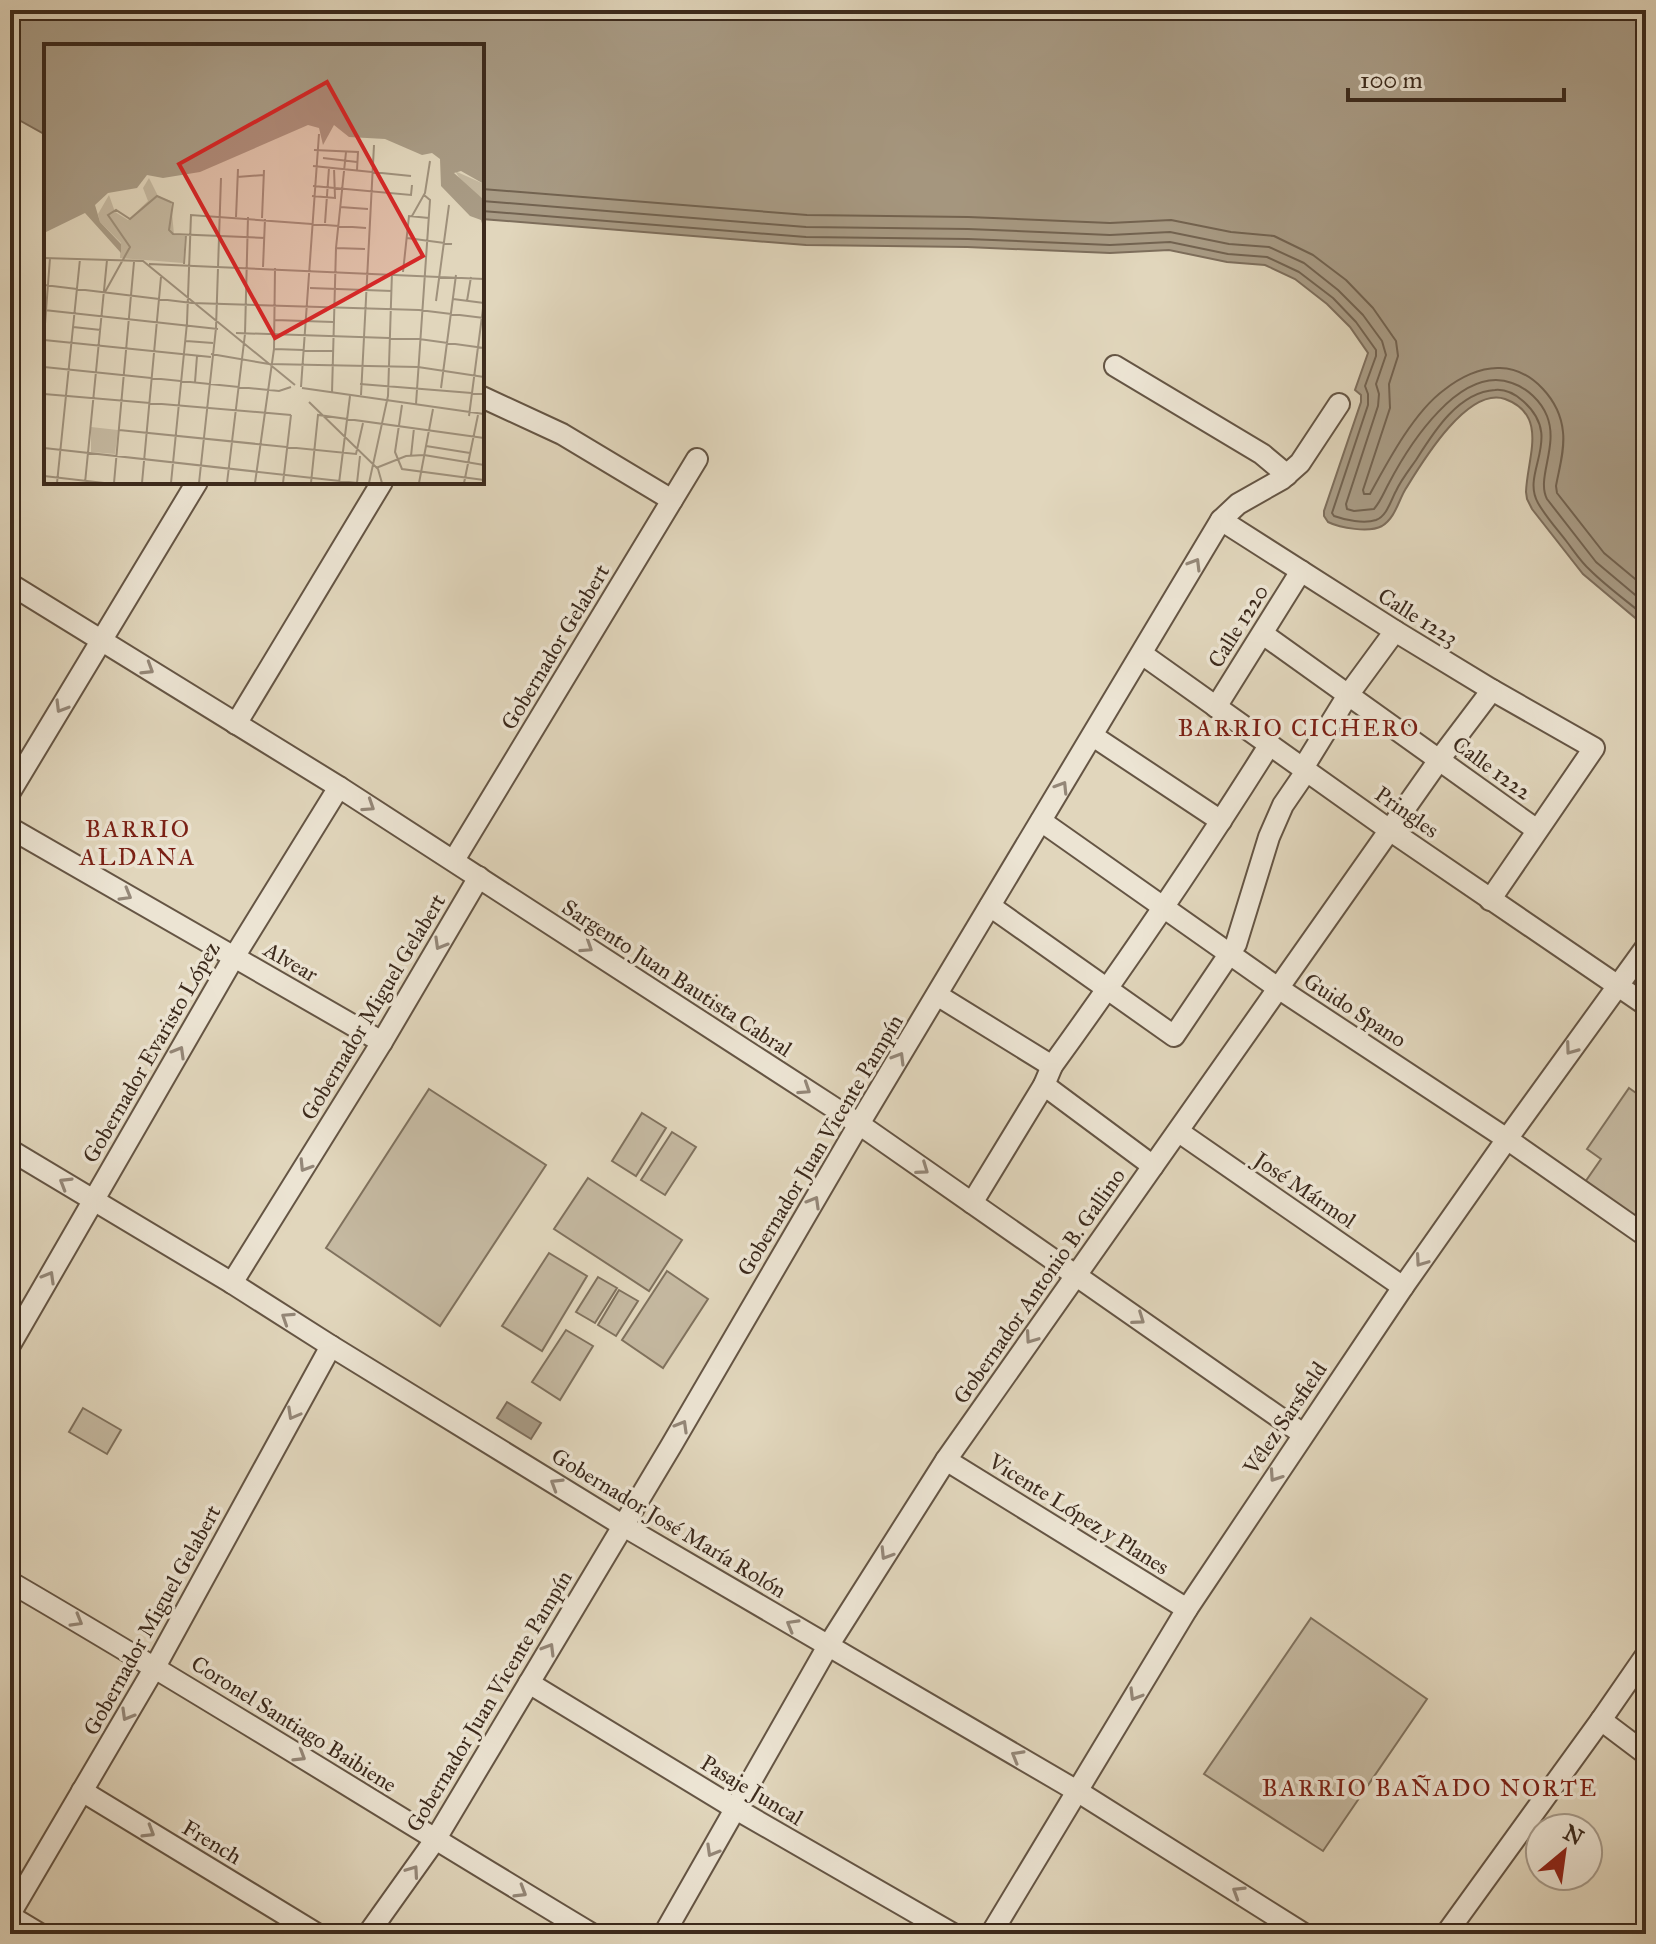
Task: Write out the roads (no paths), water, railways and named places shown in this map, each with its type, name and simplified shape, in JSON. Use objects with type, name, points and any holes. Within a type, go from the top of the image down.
[{"type":"street","points":[[1115,366],[1262,454],[1287,475]]},
{"type":"street","points":[[484,398],[562,434],[672,500]]},
{"type":"street","name":"Gobernador Juan Vicente Pampín","points":[[368,1934],[435,1840],[1221,520],[1238,504],[1287,475],[1300,463],[1339,404]]},
{"type":"street","name":"Gobernador Gelabert","points":[[454,860],[697,459]]},
{"type":"street","points":[[10,792],[196,484]]},
{"type":"street","points":[[236,724],[381,484]]},
{"type":"street","name":"Calle 1223","points":[[1221,520],[1395,631],[1594,748],[1537,830]]},
{"type":"street","name":"Calle 1220","points":[[1216,707],[1301,571]]},
{"type":"street","name":"Sargento Juan Bautista Cabral","points":[[10,584],[454,860],[859,1124],[1303,1434]]},
{"type":"street","points":[[990,906],[1174,1036],[1236,944],[1269,837],[1283,805],[1348,695],[1395,631]]},
{"type":"street","name":"Calle 1222","points":[[1263,634],[1537,830]]},
{"type":"street","name":"Pringles","points":[[1142,654],[1490,900],[1646,1005]]},
{"type":"street","name":"Gobernador Antonio B. Gallino","points":[[664,1934],[828,1646],[946,1460],[1439,760],[1492,690]]},
{"type":"street","points":[[1093,736],[1221,821]]},
{"type":"street","points":[[972,1203],[1048,1075],[1270,744]]},
{"type":"street","name":"Gobernador Evaristo López","points":[[10,1345],[234,957],[339,787]]},
{"type":"street","name":"Guido Spano","points":[[1041,821],[1278,988],[1507,1139],[1646,1236]]},
{"type":"street","name":"Alvear","points":[[10,828],[382,1042]]},
{"type":"street","points":[[1490,900],[1537,830]]},
{"type":"street","name":"Gobernador Miguel Gelabert","points":[[232,1283],[382,1042],[479,877]]},
{"type":"street","name":"Vélez Sarsfield","points":[[991,1934],[1187,1609],[1303,1434],[1507,1139],[1646,947]]},
{"type":"street","points":[[937,995],[1048,1075],[1153,1166]]},
{"type":"street","name":"José Mármol","points":[[1179,1132],[1403,1287]]},
{"type":"street","name":"Gobernador José María Rolón","points":[[10,1150],[232,1283],[622,1525],[1077,1791],[1304,1934]]},
{"type":"street","name":"Gobernador Miguel Gelabert","points":[[10,1915],[155,1667],[331,1346]]},
{"type":"street","name":"Vicente López y Planes","points":[[946,1460],[1187,1609]]},
{"type":"street","name":"Coronel Santiago Baibiene","points":[[10,1582],[592,1934]]},
{"type":"street","points":[[1446,1934],[1646,1655]]},
{"type":"street","name":"Pasaje Juncal","points":[[529,1683],[736,1809],[953,1934]]},
{"type":"street","points":[[1601,1720],[1646,1754]]},
{"type":"street","name":"French","points":[[82,1791],[317,1934]]},
{"type":"street","points":[[10,1915],[40,1934]]},
{"type":"water","points":[[10,10],[1646,10],[1646,627],[1583,574],[1532,509],[1526,492],[1531,426],[1519,406],[1505,399],[1490,398],[1461,415],[1434,446],[1393,514],[1382,526],[1355,529],[1328,522],[1324,511],[1361,402],[1361,395],[1355,390],[1368,353],[1350,327],[1327,304],[1295,279],[1265,265],[1227,262],[1169,250],[1110,253],[806,245],[484,219],[484,44],[44,44],[44,134],[10,115]]},
{"type":"water","points":[[507,1402],[541,1423],[531,1439],[497,1418]]},
{"type":"district","name":"BARRIO CICHERO","points":[[1299,728]]},
{"type":"district","name":"BARRIO ALDANA","points":[[138,843]]},
{"type":"district","name":"BARRIO BAÑADO NORTE","points":[[1430,1788]]}]
